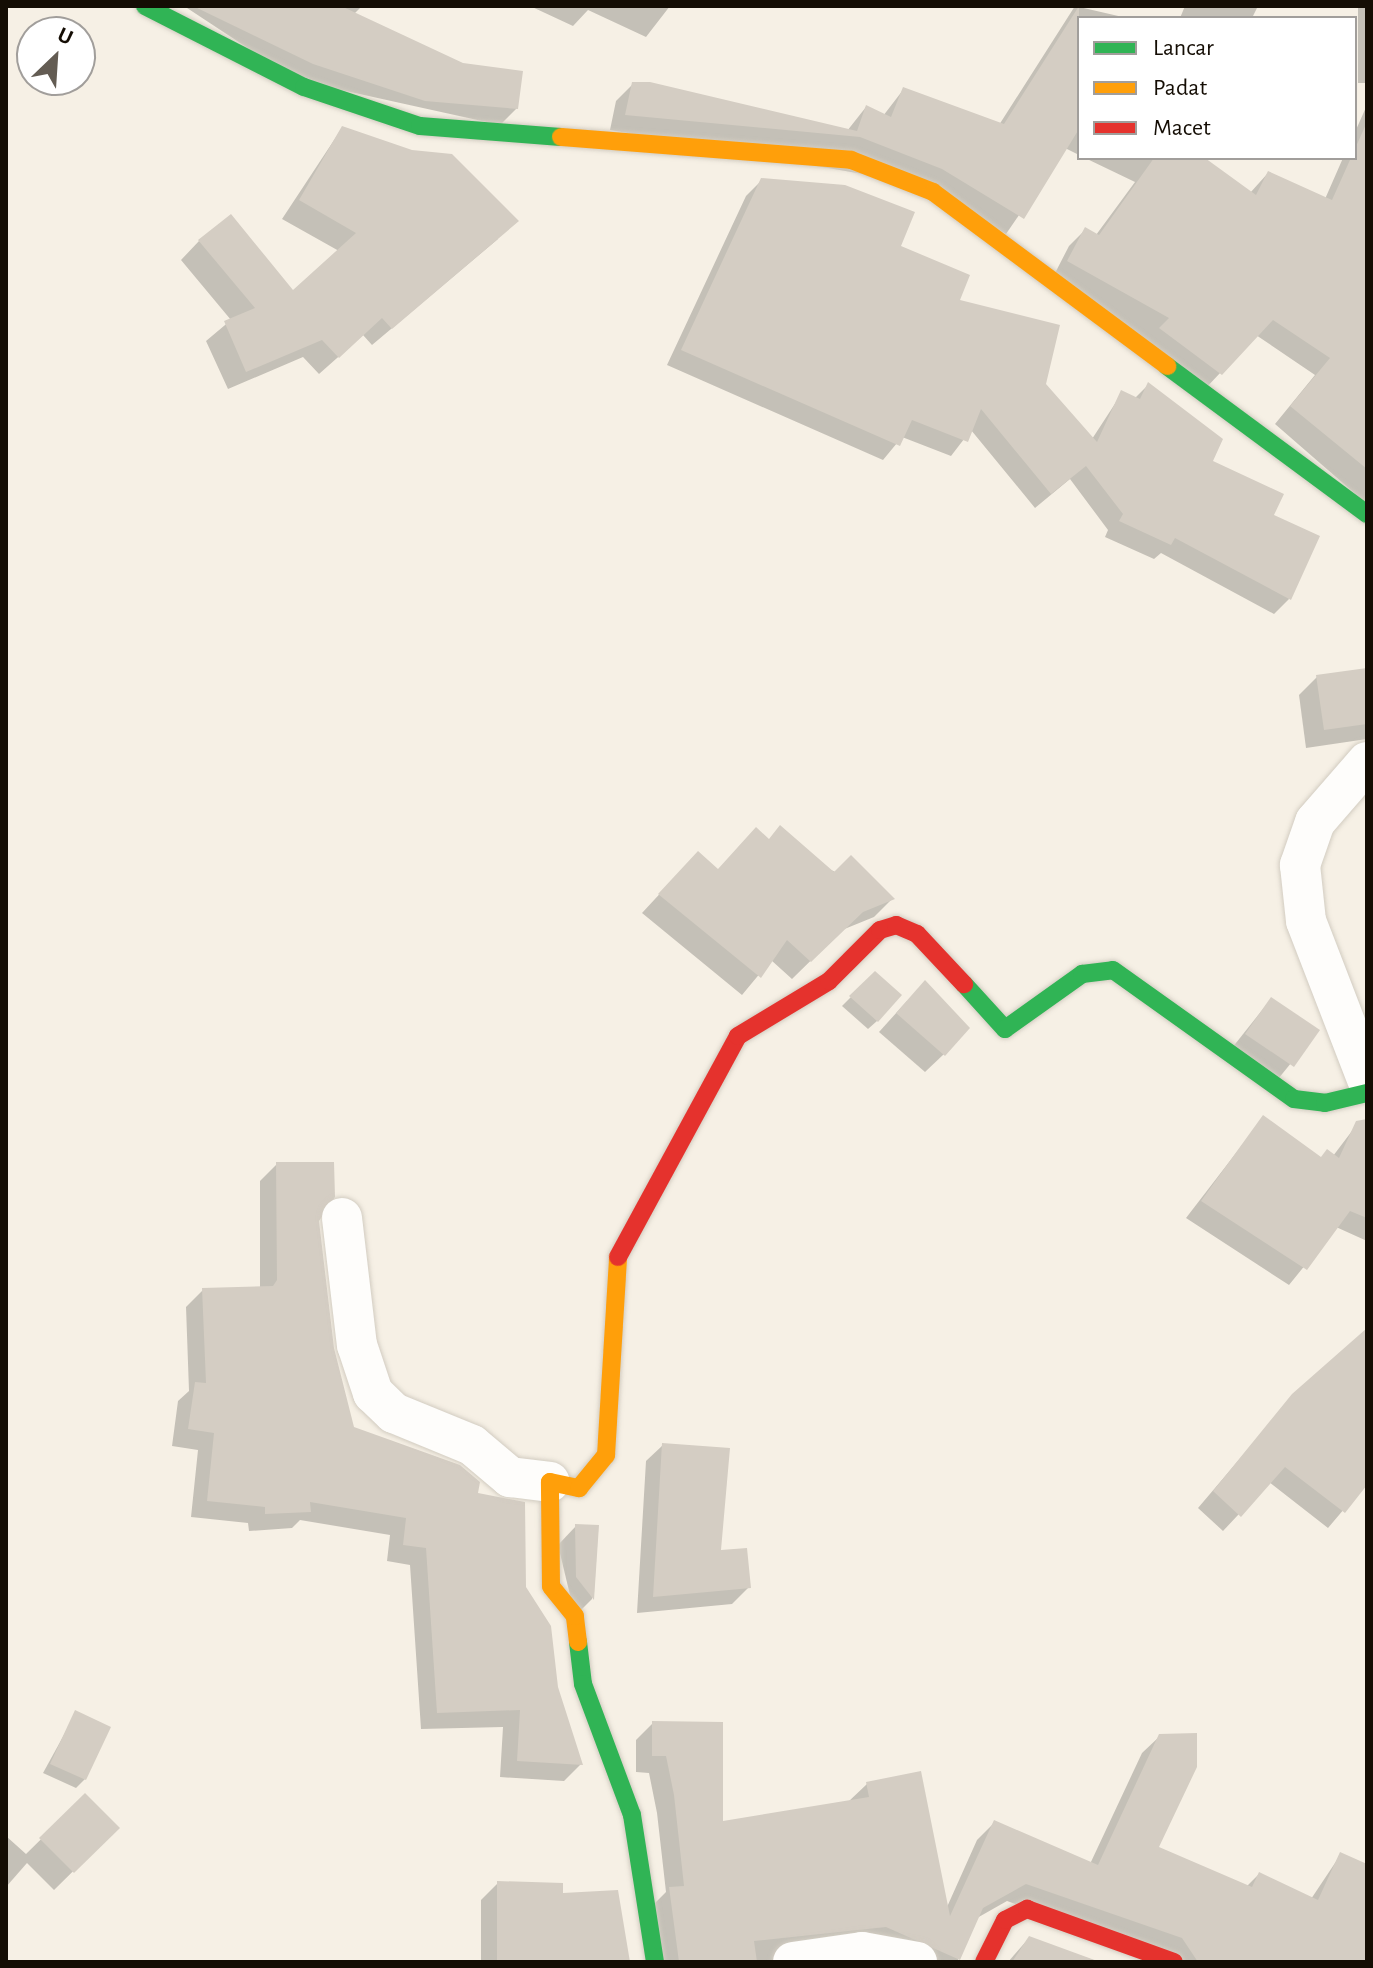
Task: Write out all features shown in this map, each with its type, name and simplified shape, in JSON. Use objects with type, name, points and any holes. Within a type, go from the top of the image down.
[{"type":"street","points":[[145,6],[206,43],[304,87],[420,126],[851,160],[933,192],[1367,514]]},
{"type":"street","points":[[1367,762],[1315,822],[1300,865],[1306,921],[1367,1079]]},
{"type":"street","points":[[342,1218],[357,1345],[373,1393],[394,1413],[472,1445],[510,1477],[579,1488],[596,1476],[606,1455],[619,1246],[688,1116],[738,1036],[829,981],[880,930],[896,925],[917,934],[1005,1029],[1082,974],[1113,970],[1294,1099],[1325,1103],[1367,1093]]},
{"type":"street","points":[[550,1482],[551,1586],[575,1616],[583,1684],[632,1815],[655,1962]]},
{"type":"street","points":[[984,1962],[1005,1920],[1027,1909],[1174,1962]]},
{"type":"street","points":[[793,1962],[862,1952],[917,1962]]},
{"type":"building","points":[[193,6],[341,6],[463,63],[523,71],[518,109],[425,101],[313,64]]},
{"type":"building","points":[[1079,6],[1077,132],[1024,219],[942,169],[860,137],[625,115],[632,82],[650,82],[857,131],[866,105],[891,117],[903,87],[1004,124]]},
{"type":"building","points":[[1367,122],[1367,469],[1290,406],[1330,358],[1273,320],[1222,375],[1159,328],[1169,318],[1067,261],[1085,227],[1099,235],[1153,160],[1208,160],[1256,195],[1268,171],[1332,200],[1350,160],[1357,160],[1357,144]]},
{"type":"building","points":[[342,126],[412,150],[452,154],[519,221],[392,329],[382,318],[339,358],[322,340],[246,372],[224,321],[255,308],[198,240],[231,214],[293,290],[356,233],[299,200]]},
{"type":"building","points":[[761,178],[845,185],[915,212],[901,246],[970,275],[960,300],[1060,325],[1046,384],[1097,442],[1121,390],[1140,399],[1148,382],[1223,439],[1213,461],[1284,494],[1274,515],[1320,536],[1291,600],[1175,538],[1171,545],[1119,521],[1123,514],[1086,466],[1051,494],[981,409],[968,442],[912,420],[900,446],[681,350]]},
{"type":"building","points":[[1367,668],[1367,724],[1324,730],[1316,675]]},
{"type":"building","points":[[780,825],[834,872],[851,855],[895,899],[863,912],[811,962],[787,940],[761,978],[658,894],[698,851],[718,869],[756,827],[769,839]]},
{"type":"building","points":[[875,971],[902,995],[878,1022],[849,996]]},
{"type":"building","points":[[925,980],[970,1028],[945,1056],[896,1013]]},
{"type":"building","points":[[1271,997],[1320,1030],[1294,1067],[1245,1034]]},
{"type":"building","points":[[1263,1115],[1321,1157],[1327,1149],[1339,1158],[1356,1121],[1367,1119],[1367,1218],[1350,1211],[1307,1270],[1201,1201]]},
{"type":"building","points":[[276,1162],[334,1162],[335,1197],[319,1221],[334,1348],[354,1427],[460,1465],[480,1482],[478,1493],[525,1502],[526,1587],[551,1626],[558,1687],[583,1765],[517,1761],[520,1710],[437,1713],[426,1548],[403,1545],[406,1518],[310,1502],[311,1512],[265,1514],[265,1507],[207,1501],[214,1433],[188,1429],[195,1382],[206,1383],[202,1288],[273,1286],[277,1280]]},
{"type":"building","points":[[1367,1328],[1367,1485],[1345,1513],[1285,1467],[1241,1517],[1213,1491],[1292,1394]]},
{"type":"building","points":[[662,1443],[730,1448],[721,1550],[747,1548],[751,1588],[653,1597]]},
{"type":"building","points":[[575,1524],[599,1525],[594,1600],[576,1577]]},
{"type":"building","points":[[75,1710],[111,1727],[86,1780],[50,1764]]},
{"type":"building","points":[[652,1721],[723,1722],[723,1821],[869,1797],[866,1782],[921,1771],[950,1916],[994,1820],[1098,1865],[1159,1734],[1197,1733],[1197,1767],[1159,1847],[1252,1887],[1259,1872],[1318,1900],[1340,1852],[1367,1864],[1367,1962],[1198,1962],[1182,1938],[1026,1884],[983,1908],[960,1960],[886,1927],[754,1941],[757,1962],[679,1962],[669,1887],[684,1886],[674,1795],[666,1756],[652,1756]]},
{"type":"building","points":[[85,1793],[120,1828],[74,1873],[39,1838]]},
{"type":"building","points":[[497,1881],[563,1883],[563,1893],[618,1890],[630,1962],[497,1962]]},
{"type":"building","points":[[1029,1936],[1100,1962],[1012,1962]]},
{"type":"traffic: fast","points":[[145,6],[304,87],[420,126],[561,137]]},
{"type":"traffic: fast","points":[[1167,366],[1367,514]]},
{"type":"traffic: fast","points":[[964,984],[1005,1029],[1082,974],[1113,970],[1294,1099],[1325,1103],[1367,1093]]},
{"type":"traffic: fast","points":[[578,1642],[583,1684],[632,1815],[655,1962]]},
{"type":"traffic: slow","points":[[561,137],[851,160],[933,192],[1167,366]]},
{"type":"traffic: slow","points":[[578,1642],[575,1616],[551,1586],[550,1482],[579,1488],[606,1455],[618,1257]]},
{"type":"traffic: jam","points":[[618,1257],[738,1036],[829,981],[880,930],[896,925],[917,934],[964,984]]},
{"type":"traffic: jam","points":[[984,1962],[1005,1920],[1027,1909],[1174,1962]]}]
